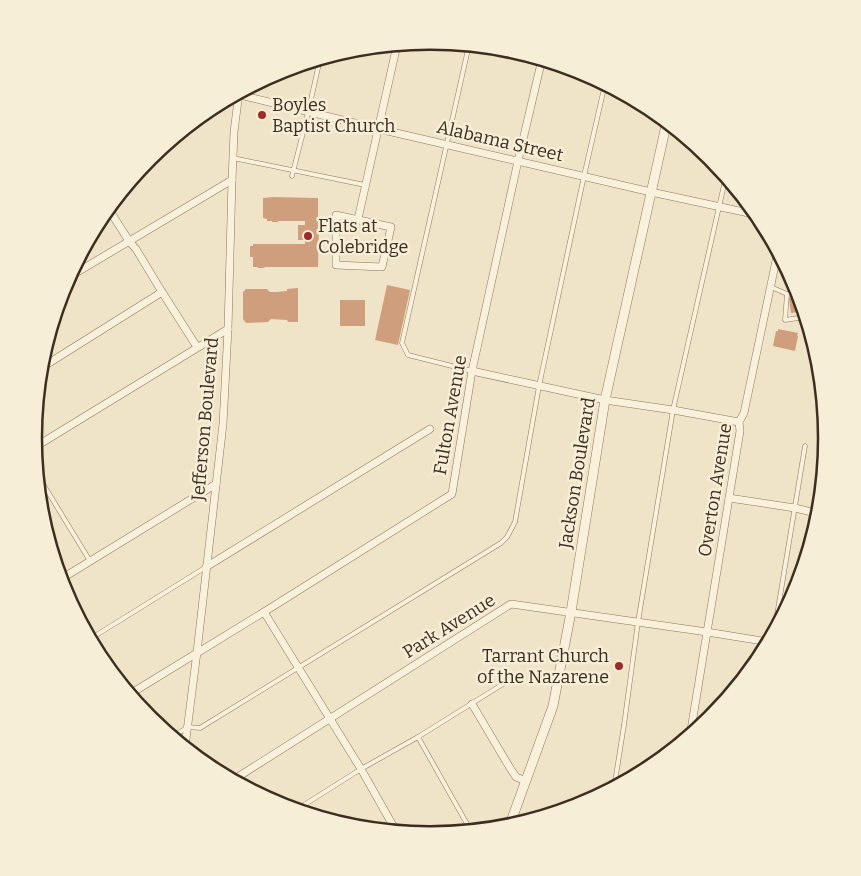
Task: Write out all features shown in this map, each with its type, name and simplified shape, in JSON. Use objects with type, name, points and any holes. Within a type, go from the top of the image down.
[{"type":"street","points":[[358,219],[395,52]]},
{"type":"street","name":"Fulton Avenue","points":[[136,690],[452,494],[472,371],[540,66]]},
{"type":"street","name":"Alabama Street","points":[[247,96],[379,130],[746,212]]},
{"type":"street","name":"Jefferson Boulevard","points":[[186,739],[223,424],[234,132],[237,102]]},
{"type":"street","name":"Jackson Boulevard","points":[[513,817],[553,706],[571,612],[604,400],[665,129]]},
{"type":"street","points":[[81,270],[232,180]]},
{"type":"street","points":[[336,215],[358,219],[390,227],[382,267],[336,265],[336,215]]},
{"type":"street","points":[[113,216],[129,241],[136,248],[197,347]]},
{"type":"street","name":"Overton Avenue","points":[[692,724],[740,431],[739,422],[744,413],[776,262]]},
{"type":"street","points":[[50,362],[162,292]]},
{"type":"street","points":[[42,442],[228,329]]},
{"type":"street","points":[[472,371],[604,400],[739,422]]},
{"type":"street","points":[[206,567],[430,429]]},
{"type":"street","points":[[68,575],[216,484]]},
{"type":"street","points":[[729,498],[811,512]]},
{"type":"street","name":"Park Avenue","points":[[240,776],[511,604],[761,641]]},
{"type":"street","points":[[264,612],[361,769],[392,824]]},
{"type":"street","points":[[472,704],[510,768],[516,776],[526,781]]},
{"type":"lane","points":[[467,52],[402,343],[408,356],[472,371]]},
{"type":"lane","points":[[292,173],[318,67]]},
{"type":"lane","points":[[178,733],[188,727],[200,728],[501,543],[507,537],[514,522],[539,386],[603,91]]},
{"type":"lane","points":[[233,158],[292,173],[366,186]]},
{"type":"lane","points":[[615,779],[638,622],[673,410],[724,185]]},
{"type":"lane","points":[[771,287],[787,294],[790,293]]},
{"type":"lane","points":[[787,294],[785,320],[799,318]]},
{"type":"lane","points":[[778,611],[805,446]]},
{"type":"lane","points":[[46,489],[90,561]]},
{"type":"lane","points":[[96,635],[206,567]]},
{"type":"lane","points":[[305,805],[511,679]]},
{"type":"lane","points":[[418,737],[467,824]]},
{"type":"building","name":"Flats at Colebridge","points":[[263,198],[318,198],[318,267],[253,267],[253,257],[250,257],[250,246],[253,246],[253,244],[305,244],[305,240],[298,240],[298,225],[305,225],[305,221],[272,222],[263,218]]},
{"type":"building","points":[[387,285],[410,290],[398,345],[375,340]]},
{"type":"building","points":[[298,288],[298,322],[271,319],[268,322],[246,323],[243,319],[243,292],[246,289],[267,289],[270,292],[276,292]]},
{"type":"building","points":[[789,298],[792,298],[798,312],[791,313]]},
{"type":"building","points":[[340,300],[365,300],[365,326],[340,326]]},
{"type":"building","points":[[778,329],[798,333],[795,351],[773,346]]},
{"type":"place","name":"Boyles Baptist Church","points":[[262,115]]},
{"type":"place","name":"Flats at Colebridge","points":[[308,236]]},
{"type":"place","name":"Tarrant Church of the Nazarene","points":[[619,666]]}]
